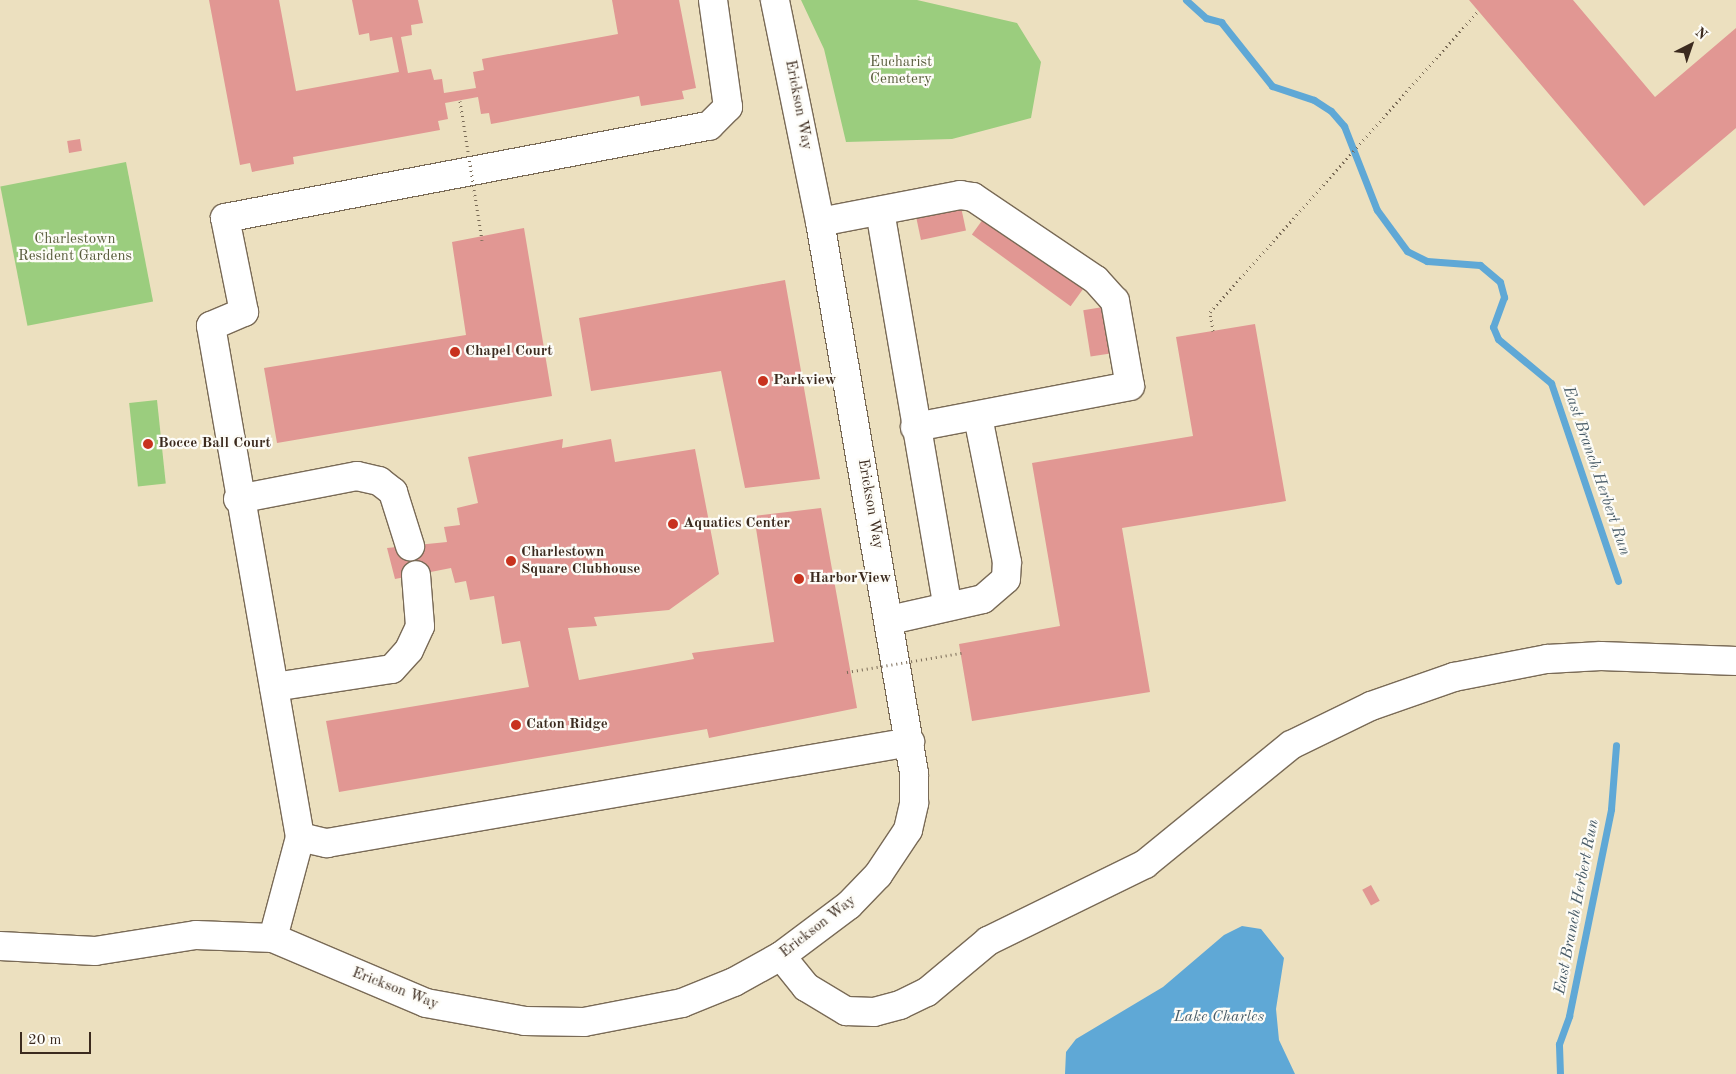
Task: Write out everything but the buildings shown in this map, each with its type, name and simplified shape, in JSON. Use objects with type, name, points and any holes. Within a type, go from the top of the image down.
[{"type":"street","points":[[273,938],[300,837],[238,499],[211,326],[244,312],[225,218],[709,126],[728,107],[713,0]]},
{"type":"street","name":"Erickson Way","points":[[0,946],[95,951],[196,935],[273,938],[426,1003],[525,1020],[584,1022],[682,1003],[781,956],[849,905],[896,852],[914,803],[910,742],[820,222],[775,0]]},
{"type":"street","points":[[820,222],[960,195],[973,198],[1096,280],[1115,301],[1130,386],[978,417],[915,427]]},
{"type":"street","points":[[880,211],[915,427],[947,604]]},
{"type":"street","points":[[890,620],[947,604],[983,599],[1006,579],[1007,562],[978,417]]},
{"type":"street","points":[[238,499],[356,476],[379,481],[393,492],[410,546]]},
{"type":"street","points":[[274,687],[392,668],[409,650],[420,626],[416,575]]},
{"type":"street","points":[[781,956],[806,987],[846,1011],[874,1012],[900,1005],[927,992],[988,941],[1145,864],[1290,745],[1364,709],[1501,664],[1601,656],[1736,661]]},
{"type":"street","points":[[300,837],[327,843],[910,742]]},
{"type":"path","points":[[1213,331],[1210,312],[1478,11]]},
{"type":"path","points":[[460,101],[482,240]]},
{"type":"path","points":[[847,672],[961,653]]},
{"type":"green space","name":"Eucharist Cemetery","points":[[801,0],[917,0],[1017,23],[1041,62],[1031,118],[952,139],[846,142],[824,49]]},
{"type":"green space","name":"Charlestown Resident Gardens","points":[[126,162],[153,301],[27,326],[0,186]]},
{"type":"green space","name":"Bocce Ball Court","points":[[157,400],[166,484],[138,486],[129,403]]},
{"type":"water","name":"Lake Charles","points":[[1242,926],[1261,929],[1284,958],[1276,1009],[1279,1040],[1295,1074],[1065,1074],[1066,1052],[1076,1039],[1163,987],[1224,935]]},
{"type":"waterway","name":"East Branch Herbert Run","points":[[1186,0],[1206,18],[1221,22],[1272,86],[1314,100],[1331,111],[1344,126],[1377,210],[1407,251],[1427,261],[1480,265],[1500,282],[1504,297],[1493,327],[1498,339],[1551,383],[1618,581]]},
{"type":"waterway","name":"East Branch Herbert Run","points":[[1560,1074],[1559,1044],[1569,1016],[1611,809],[1616,745]]},
{"type":"place","name":"Chapel Court","points":[[455,352]]},
{"type":"place","name":"Parkview","points":[[763,381]]},
{"type":"place","name":"Bocce Ball Court","points":[[148,444]]},
{"type":"place","name":"Aquatics Center","points":[[673,524]]},
{"type":"place","name":"Charlestown Square Clubhouse","points":[[511,561]]},
{"type":"place","name":"HarborView","points":[[799,579]]},
{"type":"place","name":"Caton Ridge","points":[[516,725]]}]
